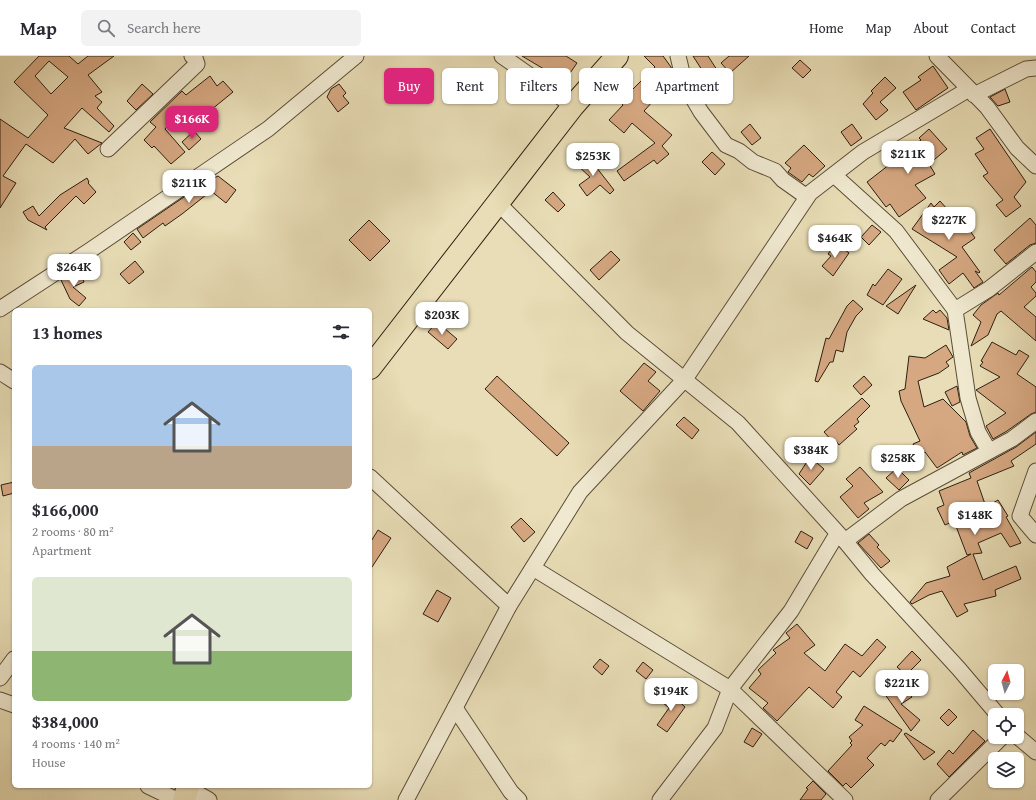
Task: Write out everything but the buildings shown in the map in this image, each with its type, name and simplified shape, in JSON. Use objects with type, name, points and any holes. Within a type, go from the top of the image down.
[{"type":"highway","points":[[372,365],[573,106],[617,56]]},
{"type":"street","points":[[108,149],[198,64],[192,56]]},
{"type":"street","points":[[0,309],[89,252],[268,129],[356,56]]},
{"type":"street","points":[[502,56],[573,106]]},
{"type":"street","points":[[678,56],[685,85],[701,112],[726,145],[739,151],[753,162],[775,171],[783,180],[807,197]]},
{"type":"street","points":[[937,56],[972,92],[1017,148],[1036,166]]},
{"type":"street","points":[[406,800],[509,606],[580,492],[684,379],[810,193],[863,152],[972,92],[1026,70],[1036,68]]},
{"type":"street","points":[[834,175],[896,231],[955,310],[968,398],[978,432],[989,451]]},
{"type":"street","points":[[498,203],[627,333],[738,423],[872,574],[959,669],[992,708]]},
{"type":"street","points":[[955,310],[989,290],[1036,252]]},
{"type":"street","points":[[0,372],[12,380]]},
{"type":"street","points":[[660,800],[715,728],[730,689],[791,611],[841,538],[901,499],[1012,439],[1036,421]]},
{"type":"street","points":[[1036,471],[1020,516],[1036,535]]},
{"type":"street","points":[[372,479],[509,606]]},
{"type":"street","points":[[533,568],[730,689],[845,800]]},
{"type":"street","points":[[0,678],[12,662]]},
{"type":"street","points":[[0,700],[12,704]]},
{"type":"street","points":[[455,708],[511,792],[519,800]]},
{"type":"street","points":[[1024,742],[1036,752]]},
{"type":"street","points":[[938,800],[995,744]]},
{"type":"street","points":[[158,788],[209,800]]}]
